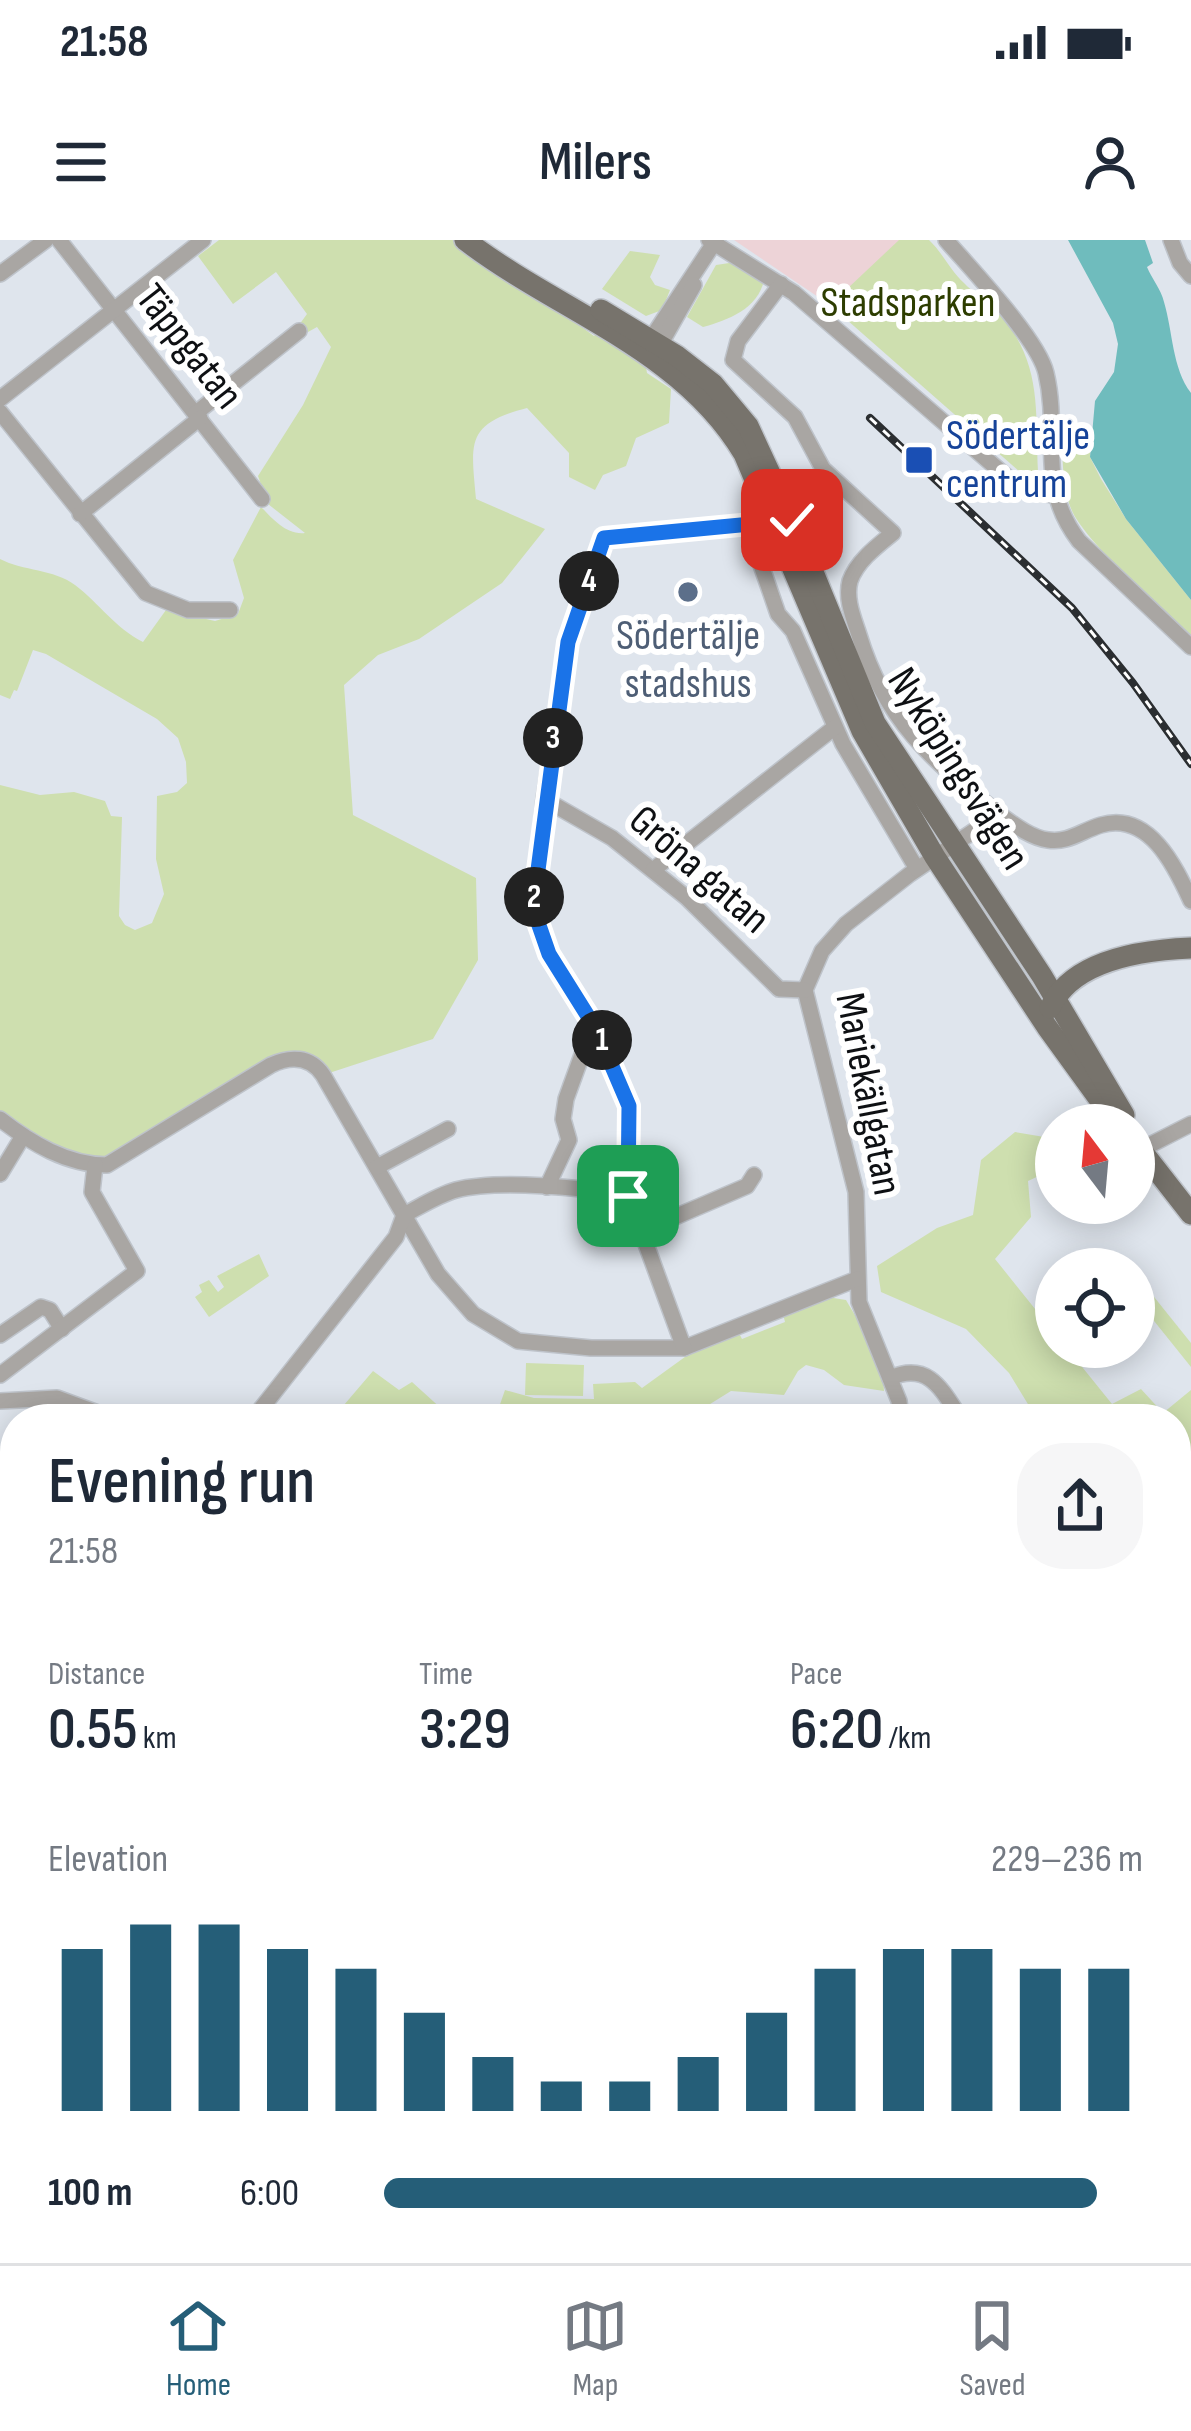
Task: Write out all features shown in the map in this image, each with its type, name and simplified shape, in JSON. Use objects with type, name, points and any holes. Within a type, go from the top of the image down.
[{"type":"main road","points":[[465,240],[498,266],[652,348]]},
{"type":"main road","points":[[482,240],[652,348]]},
{"type":"main road","name":"Nyköpingsvägen","points":[[652,348],[723,418],[875,723],[1042,976],[1118,1104]]},
{"type":"main road","name":"Nyköpingsvägen","points":[[776,523],[862,731],[926,863],[1103,1104]]},
{"type":"main road","points":[[1047,1027],[1055,998],[1078,977],[1119,959],[1191,948]]},
{"type":"main road","points":[[1019,985],[1055,998],[1156,952]]},
{"type":"main road","points":[[1042,976],[1078,977]]},
{"type":"main road","points":[[1155,1166],[1191,1214]]},
{"type":"street","points":[[0,274],[46,240]]},
{"type":"street","name":"Täppgatan","points":[[59,240],[262,499]]},
{"type":"street","points":[[0,399],[202,240]]},
{"type":"street","points":[[946,240],[1039,355],[1048,390],[1059,511],[1079,541],[1191,647]]},
{"type":"street","points":[[1171,240],[1191,277]]},
{"type":"street","points":[[652,348],[712,241],[781,284],[1014,483],[1025,491],[1054,494]]},
{"type":"street","points":[[781,284],[733,350],[733,360],[795,417],[823,469],[893,533],[851,577],[849,596],[863,650],[884,699],[938,765],[999,814],[1044,840],[1068,840],[1102,824],[1129,825],[1145,832],[1168,856],[1191,902]]},
{"type":"street","points":[[80,514],[298,331]]},
{"type":"street","points":[[0,412],[146,593],[188,610],[230,610]]},
{"type":"street","points":[[684,1348],[628,1196],[629,1106],[596,1029],[549,954],[533,908],[544,799],[568,642],[604,538],[776,523]]},
{"type":"street","name":"Nyköpingsvägen","points":[[776,523],[761,565],[778,614],[794,631],[835,727],[926,863]]},
{"type":"street","points":[[653,870],[835,727]]},
{"type":"street","name":"Gröna gatan","points":[[544,799],[612,838],[653,870],[778,989],[805,990]]},
{"type":"street","name":"Mariekällgatan","points":[[899,1404],[859,1302],[856,1192],[805,990],[821,951],[847,924],[999,814]]},
{"type":"street","points":[[547,1187],[568,1140],[563,1118],[566,1099],[596,1029]]},
{"type":"street","points":[[0,1119],[76,1162],[107,1166],[271,1065],[301,1058],[318,1067],[438,1274],[487,1324],[518,1341],[591,1348],[684,1348],[857,1279]]},
{"type":"street","points":[[1155,1136],[1191,1124]]},
{"type":"street","points":[[377,1167],[448,1130]]},
{"type":"street","points":[[0,1174],[23,1136]]},
{"type":"street","points":[[0,1375],[136,1271],[92,1192],[95,1165]]},
{"type":"street","points":[[640,1232],[747,1186],[754,1175]]},
{"type":"street","points":[[266,1404],[396,1237],[404,1215],[470,1187],[547,1187],[628,1196]]},
{"type":"street","points":[[0,1336],[41,1307],[50,1310],[62,1329]]},
{"type":"street","points":[[890,1378],[918,1372],[935,1379],[951,1404]]},
{"type":"street","points":[[0,1401],[57,1398],[73,1404]]},
{"type":"shaded area","points":[[734,240],[901,240],[830,305]]},
{"type":"green space","points":[[219,240],[461,240],[594,336],[597,333],[645,362],[647,373],[671,389],[669,423],[636,438],[626,466],[603,475],[595,490],[569,477],[569,453],[527,408],[482,429],[474,450],[476,499],[545,529],[502,583],[419,639],[378,655],[344,685],[353,815],[476,878],[478,960],[433,1039],[323,1075],[318,1067],[280,1061],[95,1165],[0,1119],[0,785],[40,795],[74,792],[105,801],[111,816],[122,817],[119,916],[135,930],[152,923],[164,894],[156,859],[157,796],[177,792],[187,783],[186,762],[178,738],[157,719],[46,654],[33,650],[17,691],[10,699],[0,695],[0,559],[67,580],[143,642],[166,610],[215,621],[238,614],[244,598],[233,560],[261,507],[286,529],[305,533],[268,504],[258,476],[303,405],[331,347],[317,327],[308,332],[299,325],[307,314],[276,272],[233,304],[198,256]]},
{"type":"green space","name":"Stadsparken","points":[[899,240],[929,240],[959,278],[993,306],[1021,345],[1036,404],[1035,475],[1021,473],[830,305]]},
{"type":"green space","points":[[630,251],[660,255],[650,277],[655,285],[670,290],[662,310],[646,316],[602,289]]},
{"type":"green space","points":[[736,262],[764,280],[749,306],[703,327],[687,317],[716,265]]},
{"type":"green space","points":[[1091,427],[1090,457],[1101,479],[1126,519],[1191,600],[1191,635],[1110,559],[1073,513],[1065,483],[1062,429]]},
{"type":"green space","points":[[1015,1132],[1035,1135],[1035,1178],[1028,1181],[1031,1217],[995,1259],[1035,1309],[1035,1368],[1083,1368],[1112,1404],[1028,1404],[1009,1373],[966,1329],[881,1292],[877,1266],[937,1228],[973,1215],[981,1160]]},
{"type":"green space","points":[[259,1254],[269,1276],[209,1317],[195,1297],[202,1292],[199,1285],[209,1280],[218,1292],[224,1287],[217,1276]]},
{"type":"green space","points":[[827,1297],[846,1300],[876,1355],[884,1391],[844,1385],[824,1370],[806,1365],[784,1395],[731,1391],[710,1404],[500,1404],[505,1390],[534,1398],[594,1399],[593,1384],[635,1382],[642,1388],[696,1349],[737,1329],[742,1339],[785,1322],[782,1310]]},
{"type":"green space","points":[[1155,1298],[1191,1343],[1191,1367],[1155,1322]]},
{"type":"green space","points":[[526,1363],[584,1365],[583,1396],[525,1395]]},
{"type":"green space","points":[[373,1371],[399,1390],[412,1382],[436,1404],[345,1404]]},
{"type":"green space","points":[[1141,1389],[1155,1404],[1112,1404]]},
{"type":"green space","points":[[1191,1390],[1191,1404],[1174,1404]]},
{"type":"water","points":[[1068,240],[1145,240],[1153,263],[1147,267],[1163,297],[1176,361],[1191,393],[1191,600],[1126,519],[1090,457],[1095,401],[1114,372],[1118,344],[1113,323]]},
{"type":"railway","points":[[870,418],[1072,608],[1191,764]]},
{"type":"place","name":"Södertälje centrum","points":[[919,460]]},
{"type":"place","name":"Södertälje stadshus","points":[[688,592]]},
{"type":"route","points":[[628,1196],[629,1106],[596,1029],[549,954],[533,908],[568,642],[604,538],[792,520]]}]
